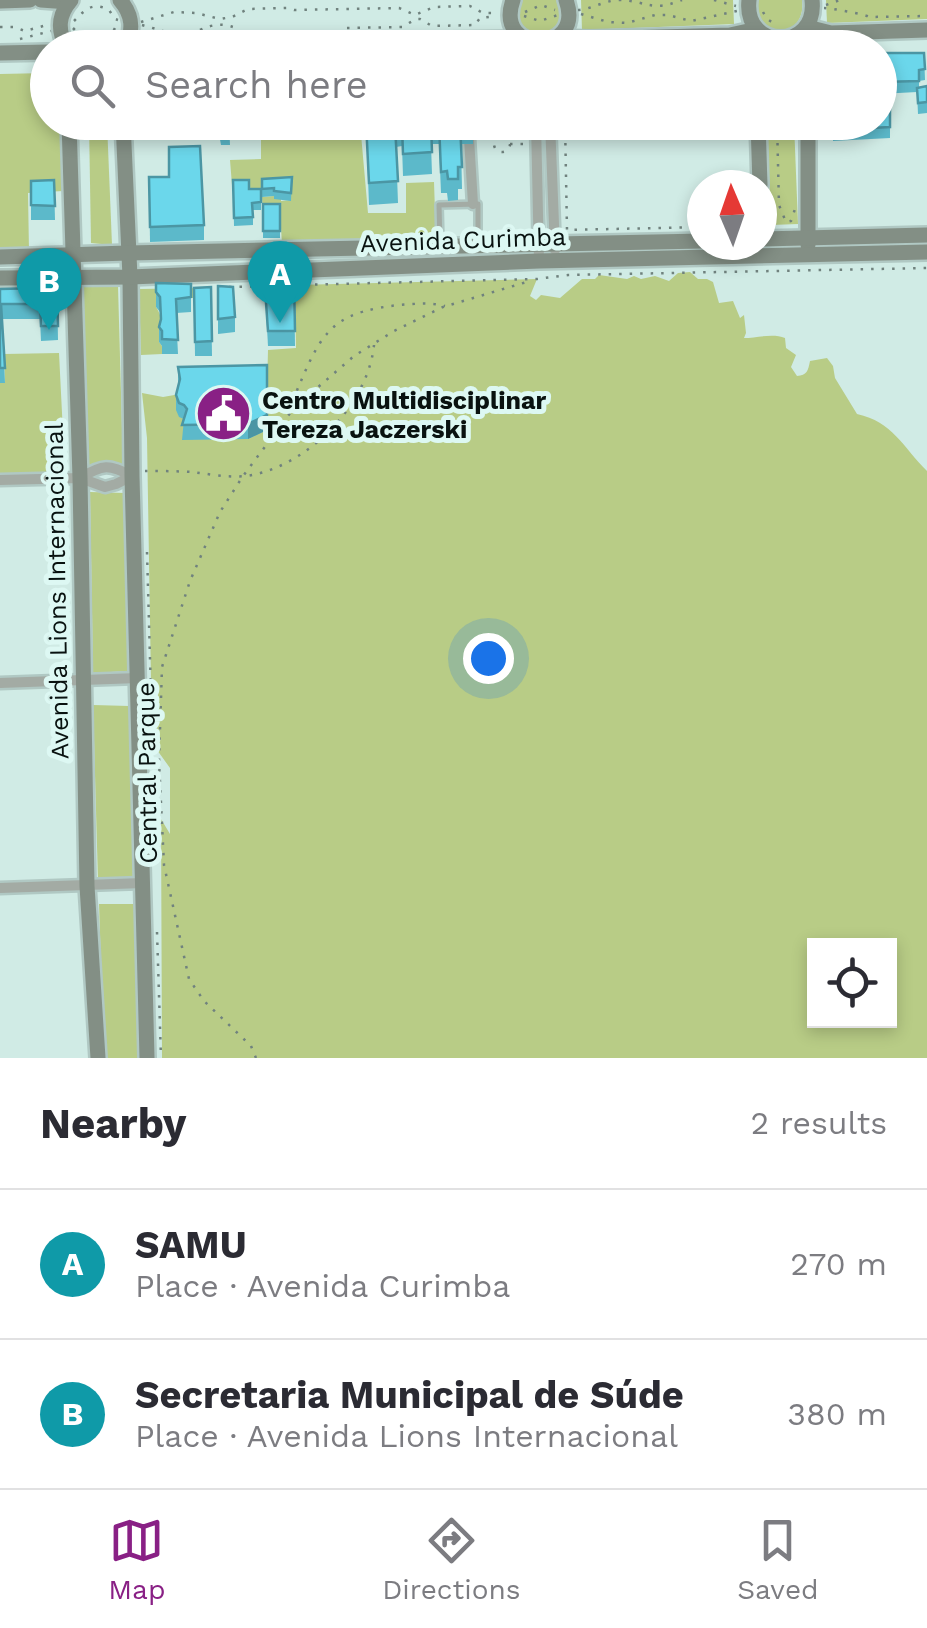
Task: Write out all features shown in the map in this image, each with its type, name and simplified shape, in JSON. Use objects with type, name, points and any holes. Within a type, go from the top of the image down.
[{"type":"street","points":[[0,1],[30,0]]},
{"type":"street","points":[[40,0],[70,1],[62,30]]},
{"type":"street","points":[[130,0],[121,0],[132,23],[130,30]]},
{"type":"street","points":[[748,5],[755,30]]},
{"type":"street","points":[[806,28],[813,5]]},
{"type":"street","points":[[802,30],[816,30]]},
{"type":"street","points":[[897,31],[927,30]]},
{"type":"street","points":[[0,53],[30,52]]},
{"type":"street","name":"Avenida Lions Internacional","points":[[69,140],[87,886],[98,1058]]},
{"type":"street","points":[[124,140],[138,473],[138,678],[148,1058]]},
{"type":"street","points":[[469,140],[473,204]]},
{"type":"street","points":[[538,140],[547,253]]},
{"type":"street","points":[[547,253],[550,140]]},
{"type":"street","points":[[759,140],[760,170]]},
{"type":"street","points":[[808,140],[808,246]]},
{"type":"street","name":"Avenida Curimba","points":[[777,247],[927,235]]},
{"type":"street","name":"Avenida Curimba","points":[[0,258],[128,252],[308,270],[687,242]]},
{"type":"street","name":"Avenida Curimba","points":[[0,278],[282,268],[440,247],[478,246],[547,253],[687,249]]},
{"type":"street","name":"Avenida Curimba","points":[[808,246],[927,252]]},
{"type":"street","points":[[80,478],[108,466],[138,473]]},
{"type":"street","points":[[0,480],[80,478],[111,486],[138,473]]},
{"type":"street","points":[[0,683],[138,678]]},
{"type":"street","points":[[0,888],[143,883]]},
{"type":"lane","points":[[440,247],[439,204],[478,204],[478,246]]},
{"type":"path","points":[[115,30],[182,12],[220,20],[248,9],[399,8],[415,14],[434,6],[470,6],[483,13],[510,9],[525,12],[542,5],[556,10],[584,10],[617,0],[660,7],[682,0]]},
{"type":"path","points":[[334,28],[402,27],[416,19],[432,26],[475,25],[480,18],[510,9],[540,21],[568,7],[608,22],[627,23],[662,14],[691,21],[748,5],[762,9],[767,19],[779,26]]},
{"type":"path","points":[[813,5],[870,17],[927,16]]},
{"type":"path","points":[[31,30],[76,21],[84,10],[94,6],[109,10],[115,19],[159,30]]},
{"type":"path","points":[[200,30],[228,24],[241,30]]},
{"type":"path","points":[[46,30],[60,25],[77,30]]},
{"type":"path","points":[[0,27],[30,30]]},
{"type":"path","points":[[14,44],[30,36]]},
{"type":"path","points":[[510,144],[528,144],[528,140]]},
{"type":"path","points":[[564,140],[567,230],[687,227]]},
{"type":"path","points":[[777,140],[779,205],[786,222],[791,221],[794,210],[800,206]]},
{"type":"path","points":[[777,217],[784,216]]},
{"type":"path","name":"Central Parque","points":[[218,287],[282,268],[536,279]]},
{"type":"path","name":"Central Parque","points":[[256,1058],[250,1046],[204,1001],[189,978],[164,866],[159,761],[162,667],[190,581],[220,512],[292,411],[374,343],[446,306],[536,279],[568,275],[927,268]]},
{"type":"path","points":[[292,411],[312,354],[340,321],[394,306],[446,306]]},
{"type":"path","points":[[138,473],[243,476],[291,461],[311,448],[344,414],[364,380],[374,343]]},
{"type":"path","name":"Central Parque","points":[[147,544],[152,743]]},
{"type":"path","points":[[157,924],[161,1058]]},
{"type":"green space","points":[[520,0],[560,0],[563,20],[552,30],[524,30],[517,11]]},
{"type":"green space","points":[[581,0],[733,0],[734,24],[582,30]]},
{"type":"green space","points":[[758,0],[802,0],[797,23],[789,29],[771,29],[759,13]]},
{"type":"green space","points":[[826,0],[927,0],[927,19],[827,23]]},
{"type":"green space","points":[[30,73],[30,140],[62,140],[63,191],[28,193],[29,252],[0,253],[0,74]]},
{"type":"green space","points":[[89,140],[108,140],[112,245],[91,243]]},
{"type":"green space","points":[[261,140],[362,140],[368,213],[406,213],[406,183],[434,182],[436,242],[282,244],[280,212],[263,212],[262,197],[291,200],[291,185],[251,195],[250,186],[232,185],[230,160],[261,159]]},
{"type":"green space","points":[[768,140],[795,140],[798,224],[777,225],[777,170],[769,170]]},
{"type":"green space","points":[[690,272],[698,279],[713,282],[719,303],[733,301],[740,318],[744,315],[744,338],[785,338],[786,348],[796,355],[791,367],[797,376],[806,372],[810,361],[827,358],[857,414],[888,429],[927,471],[927,1058],[162,1058],[161,819],[170,834],[170,768],[152,743],[147,438],[142,393],[163,397],[180,394],[187,428],[248,439],[266,430],[268,350],[296,348],[295,285],[537,279],[530,296],[536,300],[541,295],[560,298],[582,279],[599,275],[627,279],[655,276],[669,281],[678,273]]},
{"type":"green space","points":[[83,286],[118,286],[123,464],[87,467]]},
{"type":"green space","points":[[200,288],[199,298],[156,298],[162,354],[141,355],[139,289]]},
{"type":"green space","points":[[59,353],[65,473],[0,474],[0,383],[5,383],[4,354]]},
{"type":"green space","points":[[90,492],[125,493],[129,671],[93,673]]},
{"type":"green space","points":[[93,705],[129,706],[133,879],[98,881]]},
{"type":"green space","points":[[99,904],[135,904],[140,1058],[104,1058]]},
{"type":"building","points":[[897,53],[924,53],[925,69],[919,70],[919,81],[897,82]]},
{"type":"building","points":[[927,86],[927,102],[918,103],[917,88]]},
{"type":"building","points":[[367,140],[396,140],[398,181],[369,183]]},
{"type":"building","points":[[403,140],[432,140],[432,152],[403,154]]},
{"type":"building","points":[[440,140],[461,140],[462,167],[458,167],[458,179],[448,179],[447,171],[441,172]]},
{"type":"building","points":[[200,146],[204,225],[150,227],[149,177],[169,177],[169,147]]},
{"type":"building","points":[[292,177],[291,193],[262,189],[262,179]]},
{"type":"building","points":[[54,180],[55,206],[31,205],[31,181]]},
{"type":"building","points":[[233,180],[249,180],[249,189],[261,189],[261,202],[252,203],[253,217],[234,218]]},
{"type":"building","points":[[263,204],[280,204],[280,231],[263,231]]},
{"type":"building","points":[[264,274],[294,274],[295,331],[268,331]]},
{"type":"building","points":[[156,283],[191,284],[191,297],[176,299],[178,340],[162,339]]},
{"type":"building","points":[[39,284],[57,284],[58,326],[41,326],[40,304],[1,304],[5,368],[0,368],[0,289],[39,288]]},
{"type":"building","points":[[218,286],[233,287],[235,317],[218,319]]},
{"type":"building","points":[[211,287],[212,341],[195,342],[194,288]]},
{"type":"building","name":"Centro Multidisciplinar Tereza Jaczerski","points":[[267,365],[267,415],[248,424],[182,425],[187,409],[176,395],[178,367]]},
{"type":"place","name":"SAMU","points":[[280,323]]},
{"type":"place","name":"Secretaria Municipal de Súde","points":[[49,330]]},
{"type":"place","name":"Centro Multidisciplinar Tereza Jaczerski","points":[[223,414]]}]
